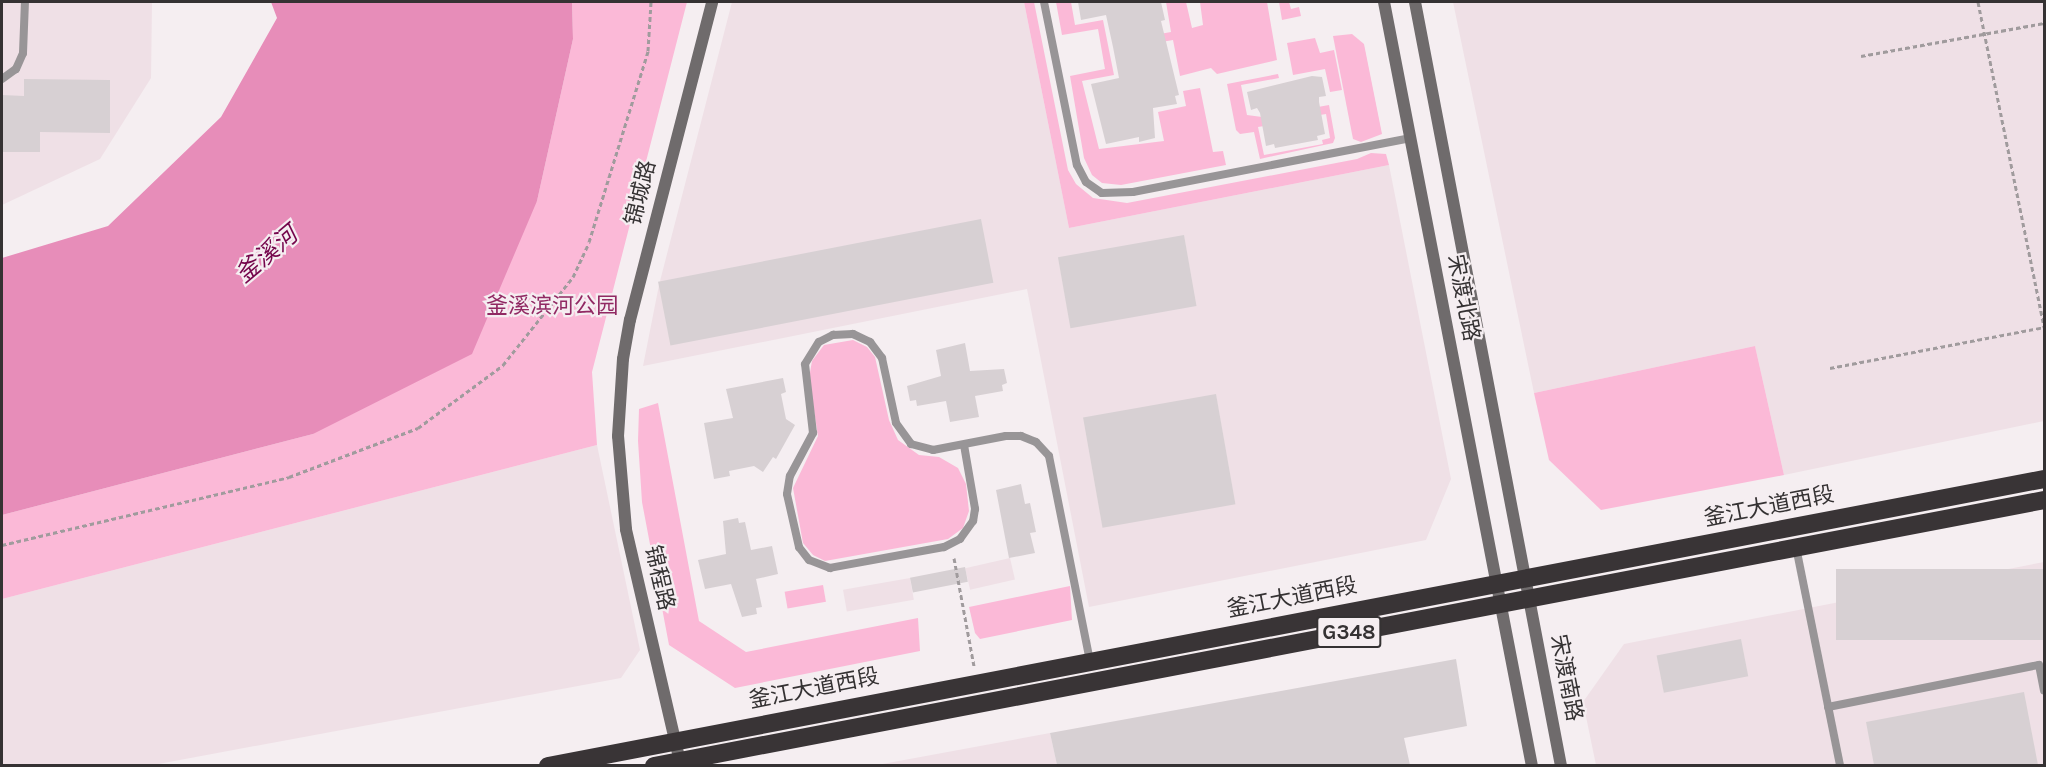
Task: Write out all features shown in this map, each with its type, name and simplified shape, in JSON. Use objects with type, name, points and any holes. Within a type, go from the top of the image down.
[{"type":"highway","name":"釜江大道西段","points":[[548,765],[2044,479]]},
{"type":"highway","name":"釜江大道西段","points":[[654,765],[680,763],[1500,603],[2044,500]]},
{"type":"main road","name":"锦城路","points":[[620,397],[630,320],[712,2]]},
{"type":"main road","name":"宋渡北路","points":[[1384,2],[1500,603]]},
{"type":"main road","name":"宋渡北路","points":[[1415,2],[1529,598]]},
{"type":"main road","name":"锦程路","points":[[620,397],[618,436],[626,529],[680,763]]},
{"type":"main road","name":"宋渡南路","points":[[1529,598],[1561,765]]},
{"type":"main road","points":[[1500,603],[1532,765]]},
{"type":"lane","points":[[2,79],[16,69],[23,53],[25,2]]},
{"type":"lane","points":[[1044,2],[1077,165],[1086,182],[1102,193],[1133,192],[1411,138]]},
{"type":"lane","points":[[964,445],[975,515],[966,533],[951,544],[830,568],[804,553],[796,541],[787,494],[790,476],[813,434],[804,378],[808,356],[819,342],[833,335],[854,334],[866,339],[882,358],[896,423],[906,440],[925,450],[1021,436],[1036,442],[1049,456],[1090,661]]},
{"type":"lane","points":[[1796,547],[1840,765]]},
{"type":"lane","points":[[1828,707],[2039,665],[2044,691]]},
{"type":"path","points":[[2,545],[289,477],[418,428],[503,365],[573,277],[589,242],[648,51],[651,2]]},
{"type":"path","points":[[1830,368],[2044,327],[1978,2]]},
{"type":"path","points":[[1861,56],[2044,23]]},
{"type":"path","points":[[951,544],[977,682]]},
{"type":"shaded area","points":[[2,2],[152,2],[151,78],[100,159],[2,205]]},
{"type":"shaded area","points":[[732,2],[1024,2],[1069,228],[1389,165],[1451,479],[1426,540],[1089,607],[1027,289],[643,366],[659,285]]},
{"type":"shaded area","points":[[1453,2],[2044,2],[2044,421],[1784,475],[1755,346],[1534,393]]},
{"type":"shaded area","points":[[597,445],[640,650],[621,678],[153,765],[2,766],[2,599]]},
{"type":"shaded area","points":[[1010,558],[1015,579],[970,590],[965,568]]},
{"type":"shaded area","points":[[2044,562],[2044,765],[1596,765],[1583,702],[1624,644]]},
{"type":"shaded area","points":[[910,578],[914,600],[847,611],[843,590]]},
{"type":"shaded area","points":[[1050,733],[1057,765],[877,765]]},
{"type":"green space","name":"釜溪滨河公园","points":[[572,2],[687,2],[592,372],[597,445],[2,599],[2,515],[313,434],[537,201],[573,39]]},
{"type":"green space","points":[[1024,2],[1034,2],[1068,170],[1076,184],[1093,198],[1127,203],[1357,159],[1371,153],[1386,154],[1389,165],[1069,228]]},
{"type":"green space","points":[[1056,2],[1071,2],[1075,25],[1103,20],[1114,75],[1082,81],[1099,149],[1164,141],[1158,112],[1186,106],[1183,91],[1200,88],[1213,152],[1223,151],[1226,165],[1121,185],[1102,183],[1092,175],[1084,158],[1070,76],[1105,69],[1098,29],[1062,35]]},
{"type":"green space","points":[[1166,2],[1186,2],[1192,28],[1203,25],[1200,2],[1267,2],[1277,60],[1217,74],[1211,68],[1180,76],[1173,40],[1139,46],[1138,38],[1171,32]]},
{"type":"green space","points":[[1279,2],[1289,2],[1291,9],[1299,7],[1301,16],[1282,20]]},
{"type":"green space","points":[[1352,34],[1364,44],[1382,134],[1361,142],[1353,139],[1333,36]]},
{"type":"green space","points":[[1315,38],[1320,53],[1334,50],[1342,90],[1330,92],[1325,69],[1293,75],[1287,43]]},
{"type":"green space","points":[[1278,74],[1279,78],[1241,85],[1247,115],[1262,117],[1264,126],[1258,127],[1264,155],[1323,144],[1322,140],[1330,138],[1326,114],[1320,115],[1318,107],[1329,105],[1335,138],[1333,143],[1260,159],[1254,132],[1240,134],[1236,130],[1227,84]]},
{"type":"green space","points":[[853,340],[867,347],[875,357],[889,420],[898,440],[919,455],[939,457],[958,468],[966,484],[969,511],[963,528],[948,539],[825,561],[813,555],[803,543],[793,488],[818,436],[809,378],[812,361],[824,345]]},
{"type":"green space","points":[[1755,346],[1784,475],[1601,510],[1549,460],[1534,393]]},
{"type":"green space","points":[[658,403],[699,621],[746,652],[918,618],[920,651],[735,688],[669,645],[642,502],[638,441],[639,409]]},
{"type":"green space","points":[[823,585],[826,602],[788,609],[785,592]]},
{"type":"green space","points":[[1070,586],[1072,620],[980,639],[975,633],[969,607]]},
{"type":"water","name":"釜溪河","points":[[271,2],[572,2],[573,39],[537,201],[472,354],[313,434],[2,515],[2,258],[108,226],[221,117],[277,18]]},
{"type":"building","points":[[1078,2],[1161,2],[1165,20],[1161,21],[1179,95],[1175,96],[1177,104],[1153,108],[1155,138],[1139,142],[1139,137],[1106,144],[1091,84],[1119,78],[1113,47],[1106,15],[1081,20]]},
{"type":"building","points":[[1312,76],[1322,77],[1326,96],[1319,97],[1319,102],[1325,134],[1317,136],[1318,140],[1275,148],[1274,144],[1266,146],[1260,113],[1257,108],[1251,110],[1247,92]]},
{"type":"building","points":[[24,79],[110,80],[110,133],[40,132],[40,152],[2,152],[2,95],[24,96]]},
{"type":"building","points":[[981,219],[993,283],[670,346],[658,282]]},
{"type":"building","points":[[1184,235],[1197,306],[1070,328],[1058,257]]},
{"type":"building","points":[[965,343],[970,371],[1004,369],[1007,383],[1002,385],[1003,391],[975,396],[979,417],[950,422],[946,401],[917,406],[916,400],[910,401],[907,386],[941,376],[936,350]]},
{"type":"building","points":[[783,378],[786,392],[781,394],[786,419],[795,425],[776,459],[773,457],[763,472],[754,466],[729,471],[730,476],[714,479],[704,423],[733,418],[726,389]]},
{"type":"building","points":[[1216,394],[1235,504],[1102,528],[1083,417]]},
{"type":"building","points":[[1021,484],[1025,504],[1030,503],[1036,532],[1030,533],[1035,553],[1009,558],[996,490]]},
{"type":"building","points":[[738,518],[739,523],[745,522],[751,550],[772,546],[778,574],[756,579],[762,607],[756,608],[757,614],[742,617],[731,584],[705,589],[698,560],[726,554],[723,521]]},
{"type":"building","points":[[965,567],[968,582],[913,592],[910,578]]},
{"type":"building","points":[[1836,569],[2044,569],[2044,640],[1836,640]]},
{"type":"building","points":[[1741,639],[1748,676],[1664,693],[1657,655]]},
{"type":"building","points":[[1456,659],[1467,726],[1404,738],[1410,765],[1057,765],[1050,733]]},
{"type":"building","points":[[2024,692],[2038,765],[1874,765],[1866,722]]}]
